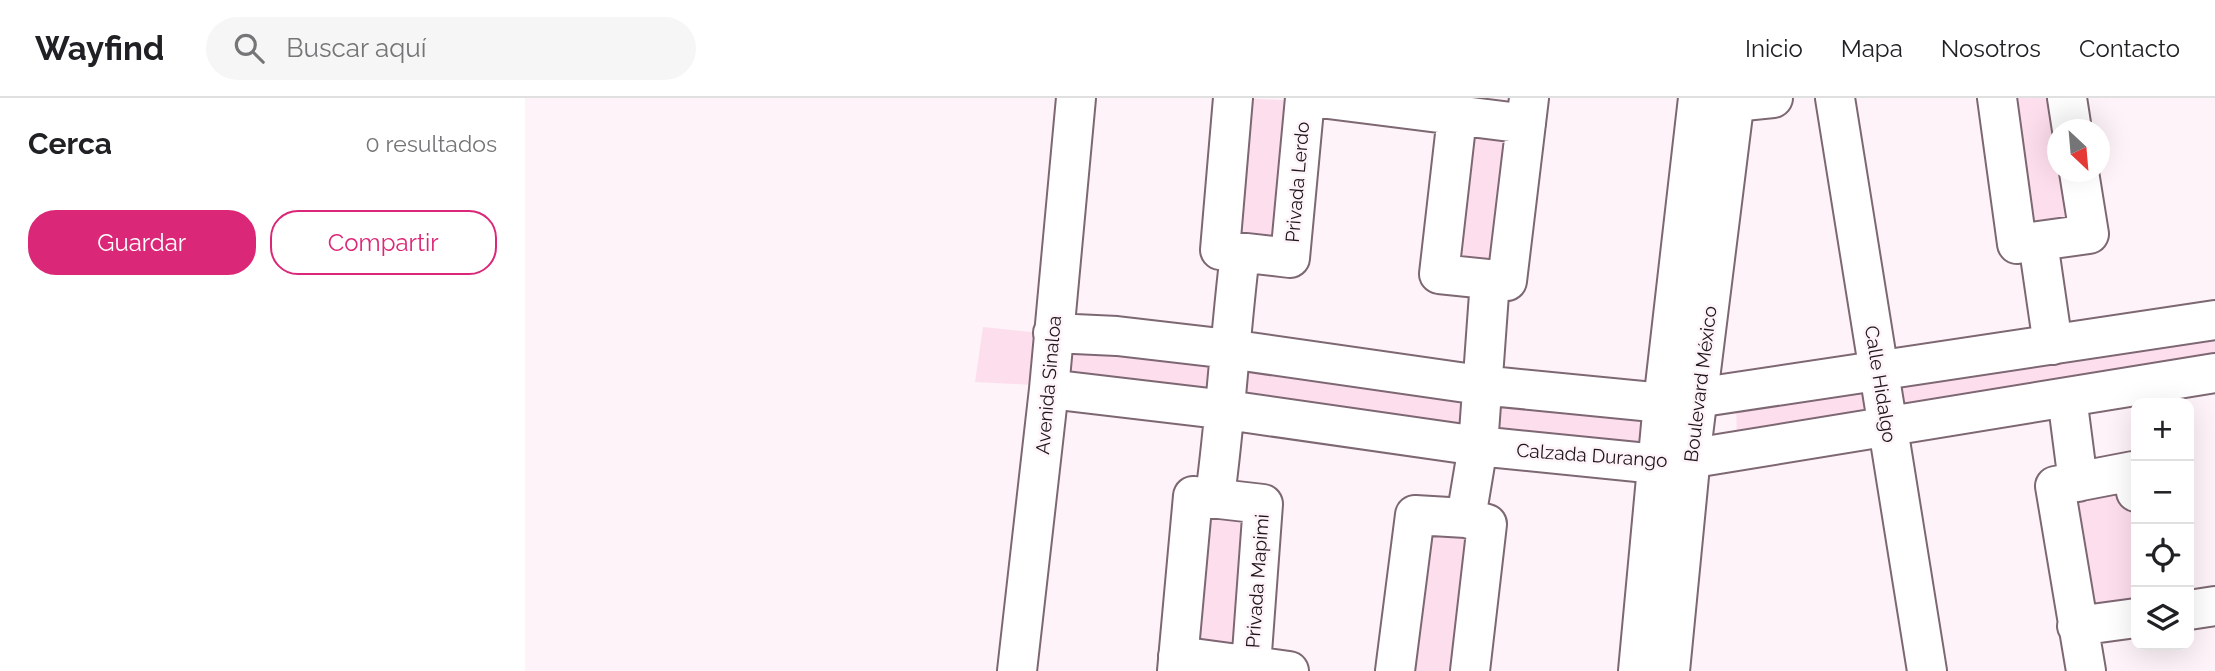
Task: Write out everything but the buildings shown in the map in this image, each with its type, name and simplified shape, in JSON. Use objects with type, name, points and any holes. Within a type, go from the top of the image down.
[{"type":"street","name":"Avenida Sinaloa","points":[[1017,671],[1049,389],[1052,333],[1076,98]]},
{"type":"street","points":[[1233,98],[1220,250],[1240,254],[1229,349],[1227,410],[1215,496],[1193,496],[1178,664],[1251,666],[1289,671]]},
{"type":"street","name":"Privada Lerdo","points":[[1240,254],[1290,258],[1305,98]]},
{"type":"street","points":[[1320,98],[1457,117],[1528,111],[1507,281],[1439,274],[1457,117]]},
{"type":"street","points":[[1722,99],[1773,98]]},
{"type":"street","name":"Calle Hidalgo","points":[[1835,98],[1927,671]]},
{"type":"street","points":[[1997,98],[2017,244],[2089,234],[2081,182]]},
{"type":"street","points":[[2067,98],[2070,119]]},
{"type":"street","name":"Boulevard México","points":[[1638,671],[1674,461],[1722,99]]},
{"type":"street","points":[[2038,243],[2053,345]]},
{"type":"street","points":[[1466,518],[1478,446],[1480,385],[1490,279]]},
{"type":"street","points":[[1052,333],[1117,336],[1229,349],[1480,385],[1680,401],[2215,320]]},
{"type":"street","name":"Calzada Durango","points":[[1049,389],[1227,410],[1478,446],[1674,461],[2215,373]]},
{"type":"street","points":[[2067,397],[2078,482]]},
{"type":"street","name":"Boulevard México","points":[[1670,671],[1674,461]]},
{"type":"street","points":[[2086,671],[2055,486],[2131,471]]},
{"type":"street","name":"Privada Mapimi","points":[[1215,496],[1263,503],[1251,666]]},
{"type":"street","points":[[1395,671],[1415,515],[1466,518],[1487,524],[1470,671]]},
{"type":"street","points":[[2194,609],[2215,606]]},
{"type":"street","points":[[2077,626],[2131,619]]},
{"type":"shaded area","points":[[1239,98],[1298,101],[1286,251],[1226,246]]},
{"type":"shaded area","points":[[1999,98],[2065,98],[2060,119],[2047,119],[2047,182],[2079,182],[2087,232],[2020,241]]},
{"type":"shaded area","points":[[1464,126],[1521,127],[1501,275],[1449,268]]},
{"type":"shaded area","points":[[2215,325],[2215,368],[1737,445],[1736,400]]},
{"type":"shaded area","points":[[983,327],[1234,353],[1659,406],[1654,459],[1054,386],[975,382]]},
{"type":"shaded area","points":[[2131,475],[2131,615],[2081,623],[2058,488]]},
{"type":"shaded area","points":[[1196,501],[1259,507],[1247,661],[1189,649]]},
{"type":"shaded area","points":[[1421,522],[1483,526],[1467,671],[1399,671]]}]
